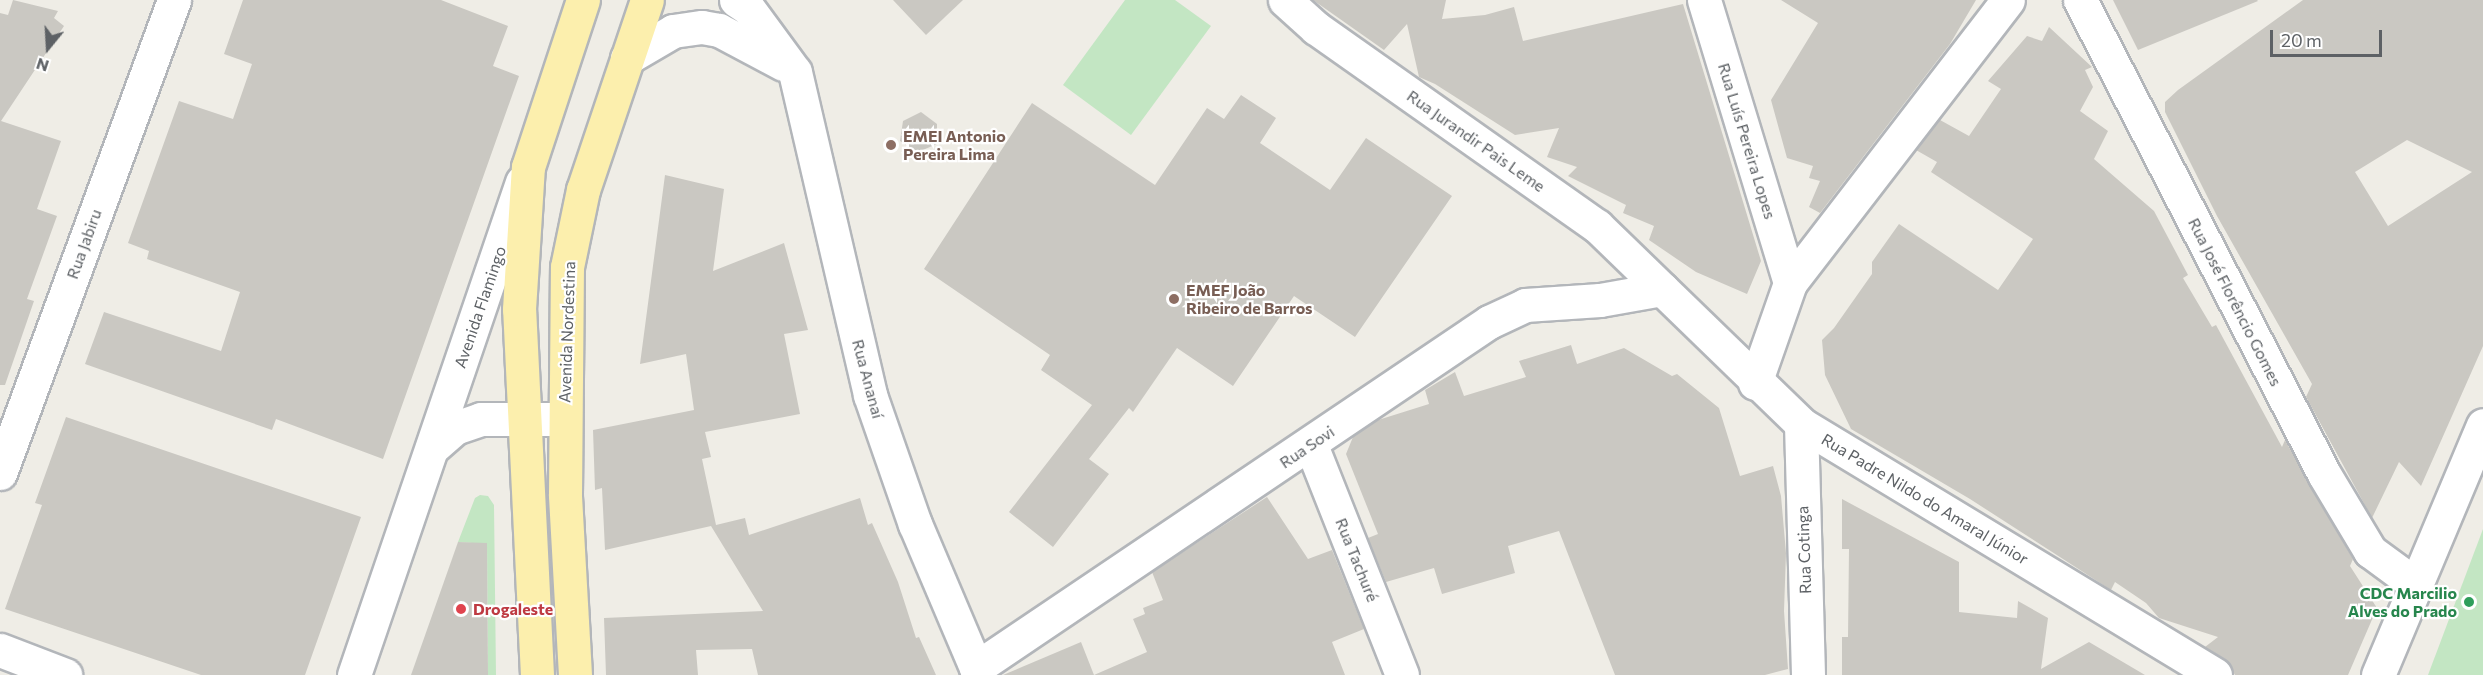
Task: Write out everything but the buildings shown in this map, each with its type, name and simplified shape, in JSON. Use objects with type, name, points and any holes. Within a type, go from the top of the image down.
[{"type":"main road","points":[[537,675],[519,309],[528,166],[583,0]]},
{"type":"main road","name":"Avenida Nordestina","points":[[575,675],[564,419],[564,311],[573,226],[647,0]]},
{"type":"street","name":"Rua Ananaí","points":[[736,0],[748,8],[795,72],[870,395],[915,524],[978,671]]},
{"type":"street","name":"Rua Jurandir Pais Leme","points":[[1285,0],[1316,28],[1597,226],[1662,289]]},
{"type":"street","name":"Rua Luís Pereira Lopes","points":[[1704,0],[1790,283]]},
{"type":"street","points":[[1755,383],[1790,283],[2008,0]]},
{"type":"street","name":"Rua José Florêncio Gomes","points":[[2080,0],[2324,474],[2370,551],[2415,584]]},
{"type":"street","name":"Rua Jabiru","points":[[0,473],[165,5]]},
{"type":"street","points":[[627,58],[674,31],[702,27],[719,30],[759,48],[795,72]]},
{"type":"street","name":"Avenida Flamingo","points":[[360,672],[432,448],[528,166]]},
{"type":"street","name":"Rua Padre Nildo do Amaral Júnior","points":[[1662,289],[1755,383],[1801,424],[2215,675]]},
{"type":"street","name":"Rua Sovi","points":[[978,671],[1489,321],[1525,305],[1600,300],[1662,289]]},
{"type":"street","name":"Avenida Flamingo","points":[[432,448],[455,428],[481,419],[564,419]]},
{"type":"street","name":"Rua Cotinga","points":[[1801,424],[1808,675]]},
{"type":"street","points":[[2378,675],[2483,425]]},
{"type":"street","name":"Rua Tachuré","points":[[1311,445],[1402,675]]},
{"type":"street","points":[[0,651],[64,675]]},
{"type":"green space","points":[[1125,0],[1175,0],[1211,26],[1131,135],[1063,85]]},
{"type":"green space","points":[[480,495],[488,496],[494,505],[496,675],[488,675],[487,544],[458,542],[475,498]]},
{"type":"green space","name":"CDC Marcilio Alves do Prado","points":[[2483,529],[2483,675],[2428,675]]},
{"type":"place","name":"EMEI Antonio Pereira Lima","points":[[891,145]]},
{"type":"place","name":"EMEF João Ribeiro de Barros","points":[[1174,299]]},
{"type":"place","name":"CDC Marcilio Alves do Prado","points":[[2469,602]]},
{"type":"place","name":"Drogaleste","points":[[461,609]]}]
